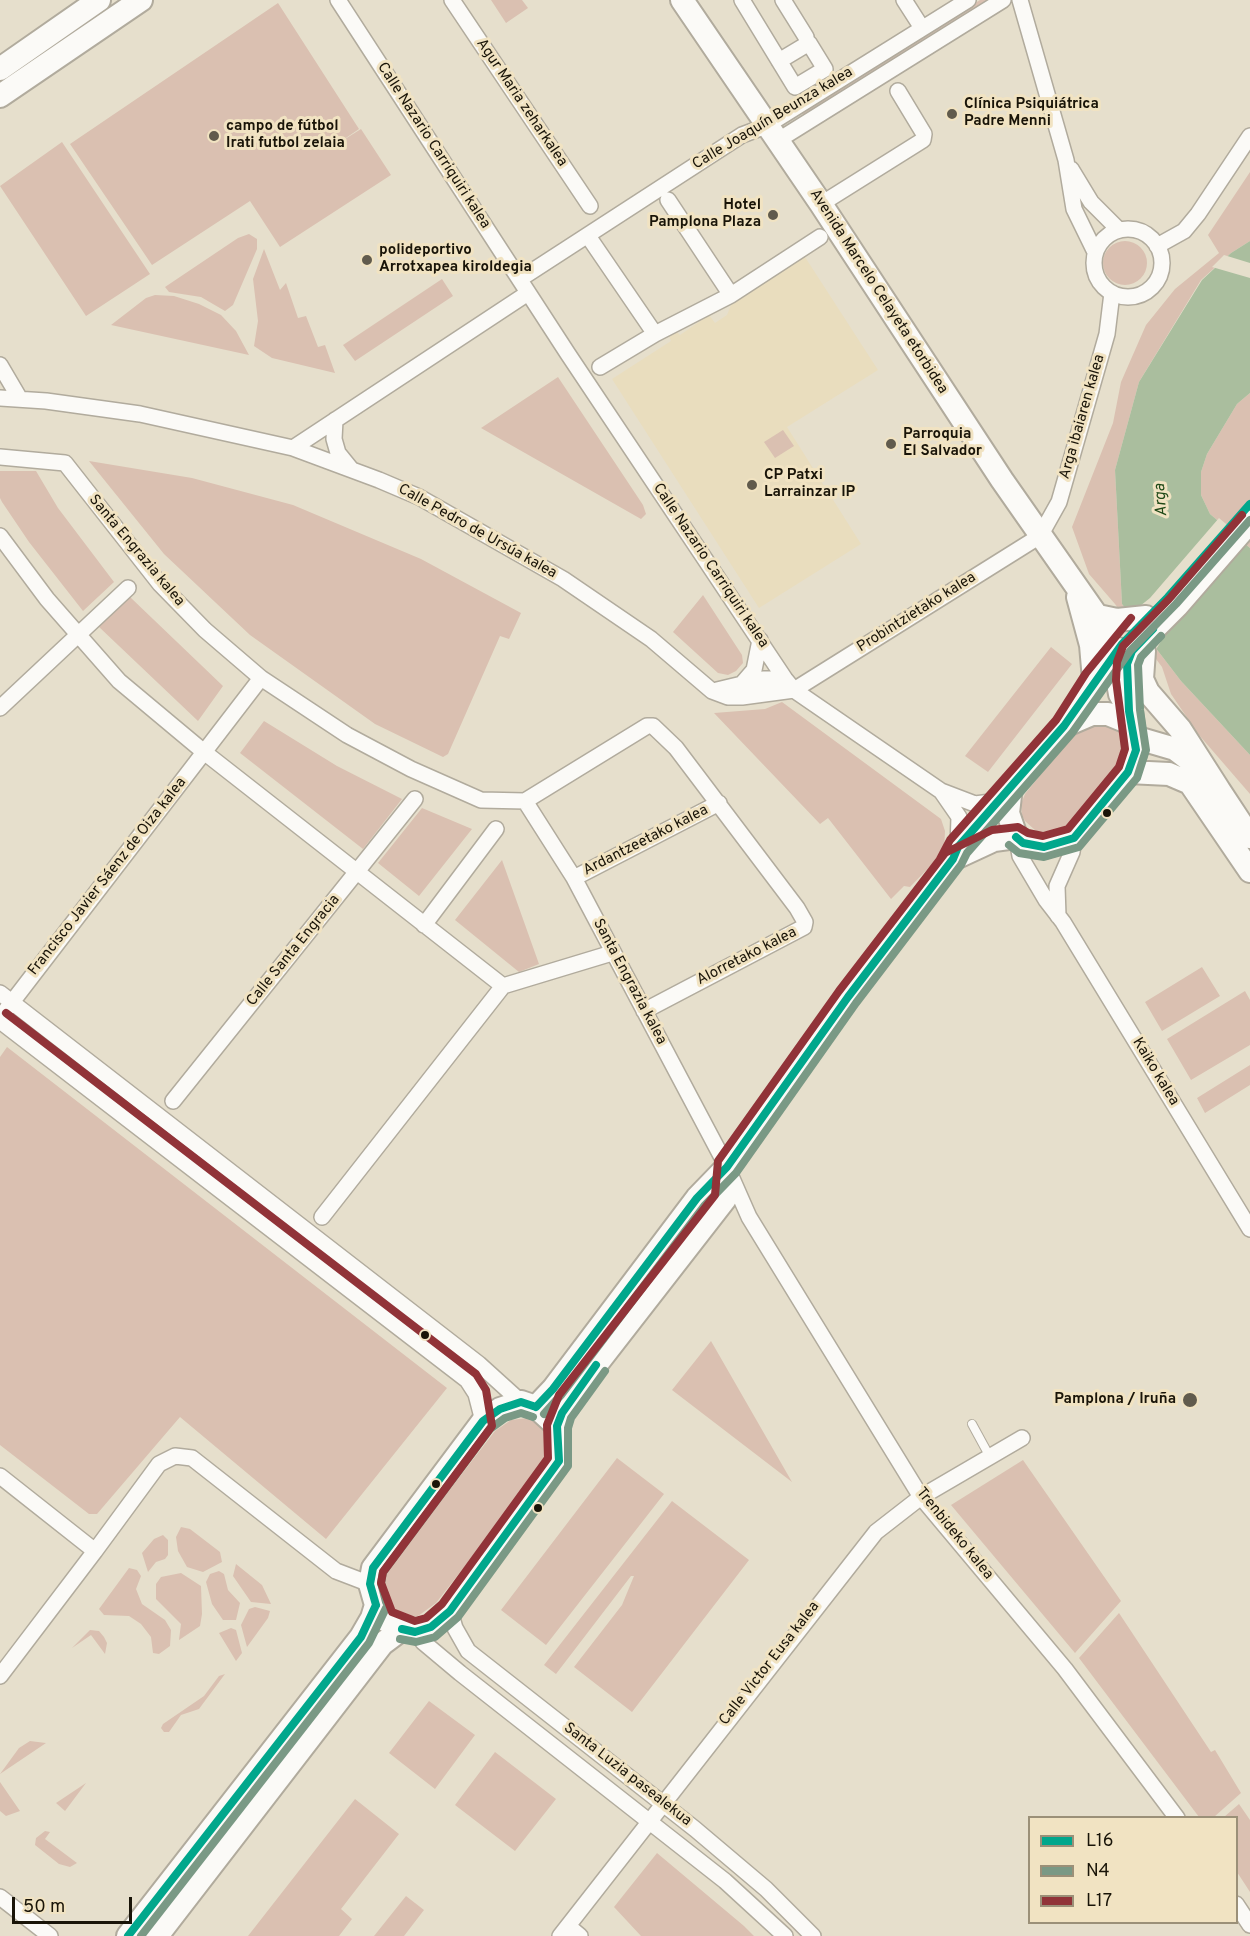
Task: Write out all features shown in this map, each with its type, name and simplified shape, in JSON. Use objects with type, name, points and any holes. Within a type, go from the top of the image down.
[{"type":"main road","points":[[0,69],[99,0]]},
{"type":"main road","points":[[0,96],[141,0]]},
{"type":"main road","name":"Avenida Marcelo Celayeta etorbidea","points":[[686,1],[1040,536],[1127,654]]},
{"type":"main road","points":[[128,1936],[361,1637],[372,1618],[374,1568],[483,1421],[500,1409],[528,1404],[553,1389],[697,1198],[727,1167],[848,997],[956,853],[1064,726],[1094,680],[1127,654],[1168,597],[1250,504]]},
{"type":"main road","points":[[1098,616],[1117,620],[1151,620],[1177,606],[1250,522]]},
{"type":"main road","name":"Avenida Marcelo Celayeta etorbidea","points":[[1074,584],[1091,645],[1094,680]]},
{"type":"main road","points":[[956,853],[994,840],[1017,838],[1032,846],[1044,847],[1074,838],[1128,772],[1136,750],[1131,724],[1120,694],[1127,654]]},
{"type":"main road","points":[[1127,654],[1149,692],[1177,724],[1250,837]]},
{"type":"main road","points":[[1064,726],[1092,714],[1108,714],[1175,749],[1196,765],[1219,789]]},
{"type":"main road","points":[[1128,772],[1169,774],[1190,783],[1250,871]]},
{"type":"main road","points":[[1005,794],[1008,813],[1017,838]]},
{"type":"main road","points":[[157,1936],[382,1644],[408,1630],[431,1627],[450,1611],[559,1461],[557,1426],[568,1401],[725,1198],[727,1167]]},
{"type":"main road","points":[[528,1404],[557,1426]]},
{"type":"main road","points":[[373,1594],[385,1620],[408,1630]]},
{"type":"street","name":"Calle Nazario Carriquiri kalea","points":[[338,0],[528,293],[789,684],[941,791],[975,804],[1005,794]]},
{"type":"street","name":"Agur Maria zeharkalea","points":[[452,0],[590,206]]},
{"type":"street","points":[[742,0],[779,61]]},
{"type":"street","points":[[783,0],[806,37]]},
{"type":"street","points":[[904,0],[922,28]]},
{"type":"street","name":"Calle Joaquín Beunza kalea","points":[[772,133],[922,28],[968,0]]},
{"type":"street","name":"Calle Joaquín Beunza kalea","points":[[520,279],[742,135],[772,133],[1003,0]]},
{"type":"street","points":[[1020,0],[1066,160],[1074,209],[1095,252],[1094,261],[1098,280],[1112,293],[1133,297],[1152,287],[1161,267],[1157,246],[1150,237],[1141,232],[1119,230],[1109,235],[1095,252]]},
{"type":"street","points":[[821,204],[923,140],[924,134],[898,91]]},
{"type":"street","points":[[1157,246],[1184,231],[1250,136]]},
{"type":"street","points":[[1066,160],[1092,202],[1119,230]]},
{"type":"street","points":[[668,200],[731,295]]},
{"type":"street","points":[[588,236],[655,334]]},
{"type":"street","points":[[600,367],[655,334],[731,295],[820,237]]},
{"type":"street","points":[[293,448],[528,293]]},
{"type":"street","name":"Arga ibaiaren kalea","points":[[1040,536],[1059,502],[1107,334],[1112,293]]},
{"type":"street","points":[[0,365],[20,399]]},
{"type":"street","name":"Calle Pedro de Ursúa kalea","points":[[0,398],[140,414],[293,448],[419,497],[563,579],[651,639],[712,691]]},
{"type":"street","points":[[335,420],[334,439],[338,453],[352,470]]},
{"type":"street","name":"Santa Engrazia kalea","points":[[0,457],[65,463],[160,584],[205,630],[261,678],[347,735],[411,769],[481,800],[525,801],[574,878],[727,1167]]},
{"type":"street","points":[[0,536],[77,635],[119,681],[204,752],[503,986]]},
{"type":"street","name":"Probintzietako kalea","points":[[789,684],[1040,536]]},
{"type":"street","points":[[0,708],[128,588]]},
{"type":"street","points":[[740,686],[754,670],[760,640]]},
{"type":"street","points":[[204,752],[261,678]]},
{"type":"street","points":[[712,691],[763,679],[789,684]]},
{"type":"street","points":[[712,691],[728,697],[789,684]]},
{"type":"street","name":"Ardantzeetako kalea","points":[[525,801],[647,726],[660,731],[719,803],[757,855]]},
{"type":"street","name":"Francisco Javier Sáenz de Oiza kalea","points":[[6,998],[204,752]]},
{"type":"street","name":"Calle Nazario Carriquiri kalea","points":[[941,791],[959,817],[956,853]]},
{"type":"street","name":"Calle Santa Engracia","points":[[172,1101],[415,799]]},
{"type":"street","name":"Ardantzeetako kalea","points":[[574,878],[719,803]]},
{"type":"street","points":[[424,925],[496,829]]},
{"type":"street","name":"Kaiko kalea","points":[[1017,838],[1020,856],[1250,1229]]},
{"type":"street","name":"Kaiko kalea","points":[[1058,916],[1057,886],[1072,852],[1074,838]]},
{"type":"street","name":"Alorretako kalea","points":[[644,1011],[804,927],[805,922],[797,908],[757,855]]},
{"type":"street","points":[[322,1217],[503,986],[612,953]]},
{"type":"street","points":[[483,1421],[476,1394],[467,1380],[0,1019],[6,998],[528,1404]]},
{"type":"street","name":"Trenbideko kalea","points":[[727,1167],[749,1217],[921,1497],[1065,1669],[1175,1816]]},
{"type":"street","name":"Calle Victor Eusa kalea","points":[[564,1931],[876,1532],[921,1497],[1022,1438]]},
{"type":"street","points":[[0,1676],[159,1464],[175,1456],[192,1458],[336,1571],[373,1594]]},
{"type":"street","points":[[0,1476],[95,1551]]},
{"type":"street","name":"Santa Luzia pasealekua","points":[[450,1611],[455,1628],[468,1651],[662,1803],[766,1889],[813,1936]]},
{"type":"street","name":"Santa Luzia pasealekua","points":[[408,1630],[725,1881],[785,1936]]},
{"type":"street","points":[[0,1897],[50,1936]]},
{"type":"street","points":[[1238,1907],[1250,1925]]},
{"type":"street","points":[[564,1931],[580,1936]]},
{"type":"lane","points":[[972,1424],[990,1457]]},
{"type":"shaded area","points":[[491,0],[522,0],[528,8],[506,23]]},
{"type":"shaded area","points":[[980,0],[990,0],[805,117],[802,113]]},
{"type":"shaded area","name":"campo de fútbol Irati futbol zelaia","points":[[278,3],[359,129],[337,144],[361,129],[391,175],[280,247],[250,201],[152,265],[70,144]]},
{"type":"shaded area","points":[[62,142],[150,274],[86,316],[0,186]]},
{"type":"shaded area","points":[[1250,172],[1250,241],[1231,253],[1201,280],[1139,382],[1115,470],[1122,604],[1181,681],[1250,755],[1250,794],[1199,735],[1171,694],[1162,667],[1115,604],[1089,574],[1072,527],[1113,423],[1121,382],[1146,325],[1175,289],[1219,253],[1208,235]]},
{"type":"shaded area","points":[[249,234],[257,239],[257,249],[233,305],[225,311],[201,297],[169,292],[165,287],[238,238]]},
{"type":"shaded area","points":[[1125,241],[1140,248],[1147,263],[1140,278],[1125,285],[1110,278],[1103,263],[1110,248]]},
{"type":"shaded area","points":[[264,249],[280,290],[286,283],[298,318],[306,316],[318,347],[325,345],[335,373],[272,358],[254,346],[258,321],[253,279]]},
{"type":"shaded area","name":"CP Patxi Larrainzar IP","points":[[805,257],[878,370],[787,427],[861,544],[759,608],[612,379],[671,341],[669,336],[676,331],[680,335],[709,315],[715,323],[727,315],[731,305]]},
{"type":"shaded area","points":[[442,279],[453,296],[355,361],[343,345]]},
{"type":"shaded area","points":[[155,295],[174,296],[199,304],[221,315],[236,331],[249,355],[111,325],[146,298]]},
{"type":"shaded area","points":[[558,377],[643,505],[646,514],[641,519],[481,428]]},
{"type":"shaded area","points":[[1250,393],[1250,548],[1210,514],[1201,495],[1201,472],[1207,454],[1237,404]]},
{"type":"shaded area","points":[[783,430],[794,446],[775,458],[764,442]]},
{"type":"shaded area","points":[[89,461],[192,478],[293,505],[421,559],[521,613],[509,639],[500,636],[448,754],[443,757],[375,724],[250,635],[164,554]]},
{"type":"shaded area","points":[[0,471],[36,471],[58,508],[114,582],[83,611],[29,542],[2,502]]},
{"type":"shaded area","points":[[703,595],[742,655],[743,663],[736,671],[728,675],[718,673],[673,632]]},
{"type":"shaded area","points":[[130,597],[223,686],[198,721],[98,626]]},
{"type":"shaded area","points":[[1051,647],[1072,664],[988,772],[965,756]]},
{"type":"shaded area","points":[[782,702],[941,819],[945,831],[944,852],[910,887],[904,886],[891,899],[828,818],[820,824],[714,713],[765,709]]},
{"type":"shaded area","points":[[264,721],[337,766],[402,799],[363,849],[240,753]]},
{"type":"shaded area","points":[[1094,721],[1119,728],[1124,736],[1125,758],[1072,825],[1054,832],[1036,831],[1022,815],[1021,804],[1025,794],[1075,732]]},
{"type":"shaded area","points":[[422,808],[472,829],[419,896],[378,863]]},
{"type":"shaded area","points":[[502,860],[539,964],[519,972],[455,920]]},
{"type":"shaded area","points":[[1202,967],[1220,996],[1162,1031],[1145,1002]]},
{"type":"shaded area","points":[[1245,991],[1250,1000],[1250,1045],[1191,1080],[1167,1039]]},
{"type":"shaded area","points":[[7,1047],[447,1388],[326,1539],[180,1417],[97,1514],[89,1514],[0,1445],[0,1057]]},
{"type":"shaded area","points":[[1250,1065],[1250,1085],[1205,1113],[1197,1098]]},
{"type":"shaded area","points":[[711,1341],[792,1482],[672,1390]]},
{"type":"shaded area","points":[[527,1418],[537,1423],[549,1438],[548,1454],[540,1470],[436,1603],[418,1616],[404,1616],[396,1612],[389,1606],[383,1589],[383,1579],[393,1563],[495,1431],[511,1420]]},
{"type":"shaded area","points":[[617,1458],[664,1494],[546,1645],[501,1610]]},
{"type":"shaded area","points":[[1023,1460],[1121,1601],[1075,1653],[951,1505]]},
{"type":"shaded area","points":[[672,1501],[749,1560],[632,1712],[574,1667],[622,1605],[634,1576],[631,1576],[556,1674],[544,1665]]},
{"type":"shaded area","points":[[181,1527],[190,1529],[220,1552],[222,1562],[203,1572],[187,1567],[178,1551],[176,1537]]},
{"type":"shaded area","points":[[163,1535],[168,1540],[168,1555],[165,1559],[156,1562],[148,1572],[142,1553],[154,1539]]},
{"type":"shaded area","points":[[236,1564],[262,1585],[271,1604],[251,1602],[233,1576]]},
{"type":"shaded area","points":[[129,1568],[137,1570],[141,1576],[136,1589],[142,1604],[165,1620],[171,1630],[170,1646],[159,1654],[153,1653],[151,1637],[141,1624],[129,1616],[104,1615],[99,1609]]},
{"type":"shaded area","points":[[219,1571],[224,1574],[228,1590],[240,1603],[236,1620],[223,1620],[212,1604],[206,1582],[210,1574]]},
{"type":"shaded area","points":[[181,1573],[201,1586],[202,1614],[200,1626],[179,1640],[181,1624],[156,1599],[156,1584],[161,1577]]},
{"type":"shaded area","points":[[255,1607],[270,1611],[268,1618],[247,1647],[241,1625],[249,1609]]},
{"type":"shaded area","points":[[1119,1613],[1211,1752],[1215,1750],[1241,1793],[1215,1816],[1198,1816],[1079,1658]]},
{"type":"shaded area","points":[[231,1628],[236,1630],[242,1653],[236,1661],[219,1633]]},
{"type":"shaded area","points":[[90,1630],[99,1631],[104,1637],[107,1643],[105,1654],[91,1635],[72,1648]]},
{"type":"shaded area","points":[[225,1674],[199,1709],[181,1715],[169,1732],[164,1732],[161,1728],[163,1724],[204,1696],[219,1676]]},
{"type":"shaded area","points":[[429,1701],[475,1735],[435,1789],[389,1753]]},
{"type":"shaded area","points":[[30,1741],[46,1743],[0,1774],[19,1748]]},
{"type":"shaded area","points":[[495,1752],[556,1799],[515,1851],[455,1805]]},
{"type":"shaded area","points":[[0,1782],[20,1811],[6,1816],[0,1811]]},
{"type":"shaded area","points":[[86,1783],[65,1811],[56,1803]]},
{"type":"shaded area","points":[[355,1799],[399,1834],[341,1909],[352,1919],[339,1936],[248,1936]]},
{"type":"shaded area","points":[[1239,1804],[1250,1820],[1250,1892],[1238,1874],[1238,1816],[1225,1816]]},
{"type":"shaded area","points":[[45,1831],[50,1832],[45,1839],[77,1863],[70,1867],[59,1864],[35,1845],[36,1838]]},
{"type":"shaded area","points":[[657,1853],[754,1936],[641,1936],[614,1907]]},
{"type":"shaded area","points":[[406,1896],[424,1910],[404,1936],[374,1936]]},
{"type":"water","name":"Arga","points":[[1250,241],[1250,393],[1237,404],[1207,454],[1201,472],[1201,495],[1210,514],[1250,548],[1250,755],[1181,681],[1122,604],[1115,470],[1139,382],[1202,280],[1231,253]]},
{"type":"pier","points":[[1224,255],[1250,263],[1250,278],[1212,267]]},
{"type":"pier","points":[[1219,518],[1245,540],[1165,635],[1155,651],[1127,610],[1140,606],[1150,598]]},
{"type":"transit line","name":"L16","points":[[536,1407],[553,1389],[697,1198],[727,1167],[848,997],[953,859],[958,847],[1064,726],[1122,644],[1168,597],[1250,504]]},
{"type":"transit line","name":"L17","points":[[6,1013],[476,1374],[486,1390],[492,1426],[383,1572],[381,1583],[392,1612],[415,1621],[426,1618],[442,1604],[548,1458],[547,1425],[559,1395],[715,1195],[718,1161],[839,991],[945,853],[992,830],[1018,827],[1028,833],[1043,836],[1068,829],[1119,767],[1125,749],[1116,680],[1117,662],[1123,646],[1169,599],[1242,515]]},
{"type":"transit line","name":"N4","points":[[544,1414],[561,1395],[705,1205],[736,1173],[856,1003],[961,865],[967,853],[1072,733],[1130,651],[1176,604],[1250,520]]},
{"type":"transit line","name":"L17","points":[[940,859],[950,840],[1056,720],[1086,673],[1131,618]]},
{"type":"transit line","name":"L16","points":[[1016,837],[1023,843],[1044,847],[1074,838],[1128,772],[1136,750],[1129,711],[1127,664],[1132,651],[1153,629]]},
{"type":"transit line","name":"N4","points":[[1009,845],[1019,853],[1044,857],[1079,847],[1137,778],[1146,750],[1140,710],[1138,665],[1141,657],[1161,636]]},
{"type":"transit line","name":"L16","points":[[402,1629],[415,1632],[431,1627],[450,1611],[559,1461],[557,1426],[562,1413],[596,1365]]},
{"type":"transit line","name":"N4","points":[[400,1639],[416,1642],[435,1637],[458,1617],[568,1466],[568,1428],[571,1418],[605,1371]]},
{"type":"transit line","name":"L16","points":[[376,1605],[370,1584],[373,1568],[483,1421],[500,1409],[521,1402],[536,1407]]},
{"type":"transit line","name":"N4","points":[[386,1602],[381,1583],[383,1572],[490,1429],[505,1418],[521,1413],[533,1417]]},
{"type":"transit line","name":"L16","points":[[128,1936],[361,1637],[376,1605]]},
{"type":"transit line","name":"N4","points":[[141,1936],[369,1643],[386,1608]]},
{"type":"place","name":"Clínica Psiquiátrica Padre Menni","points":[[952,114]]},
{"type":"place","name":"campo de fútbol Irati futbol zelaia","points":[[214,136]]},
{"type":"place","name":"Hotel Pamplona Plaza","points":[[773,215]]},
{"type":"place","name":"polideportivo Arrotxapea kiroldegia","points":[[367,260]]},
{"type":"place","name":"Parroquia El Salvador","points":[[891,444]]},
{"type":"place","name":"CP Patxi Larrainzar IP","points":[[752,485]]},
{"type":"place","name":"Pamplona / Iruña","points":[[1190,1400]]}]
